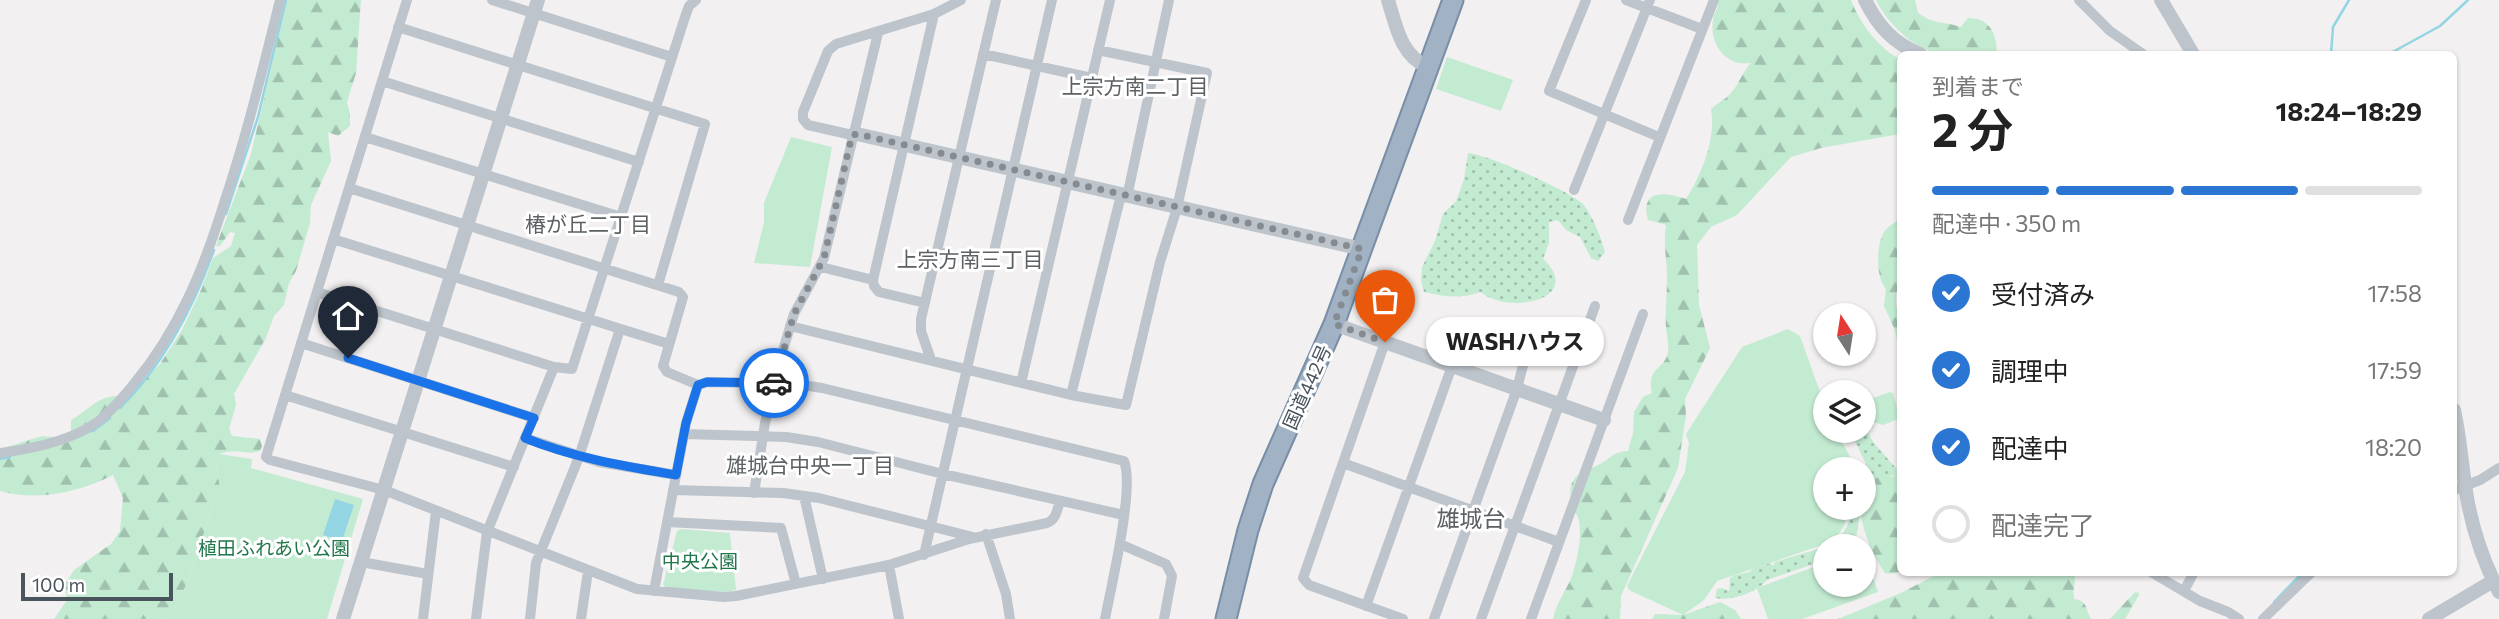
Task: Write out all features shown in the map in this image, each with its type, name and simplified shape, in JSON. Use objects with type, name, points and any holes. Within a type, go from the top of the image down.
[{"type":"highway","name":"国道442号","points":[[1226,619],[1248,530],[1264,484],[1334,324],[1453,0]]},
{"type":"street","points":[[0,453],[64,438],[98,422],[123,397],[161,349],[191,295],[211,244],[256,102],[280,0]]},
{"type":"street","points":[[407,0],[266,457],[384,490],[636,589],[736,596],[889,565],[973,537],[1051,522],[1060,501]]},
{"type":"street","points":[[492,0],[536,7],[672,57]]},
{"type":"street","points":[[317,292],[554,367],[566,370],[574,366],[687,12],[696,0]]},
{"type":"street","points":[[961,0],[934,14],[832,47],[826,54],[803,112],[803,120],[807,125],[857,134],[1362,249]]},
{"type":"street","points":[[931,360],[921,326],[925,303],[996,0]]},
{"type":"street","points":[[924,555],[1052,0]]},
{"type":"street","points":[[1021,383],[1110,0]]},
{"type":"street","points":[[1071,395],[1124,196],[1169,0]]},
{"type":"street","points":[[1388,0],[1402,42],[1413,58],[1428,67]]},
{"type":"street","points":[[1586,0],[1549,91],[1659,137]]},
{"type":"street","points":[[1626,0],[1648,4],[1702,29]]},
{"type":"street","points":[[1628,220],[1714,0]]},
{"type":"street","points":[[1865,0],[1890,37],[1913,51]]},
{"type":"street","points":[[2079,0],[2110,31],[2139,51]]},
{"type":"street","points":[[2161,0],[2191,51]]},
{"type":"street","points":[[1574,190],[1648,4]]},
{"type":"street","points":[[343,619],[536,7]]},
{"type":"street","points":[[925,303],[879,292],[873,280],[934,14]]},
{"type":"street","points":[[398,27],[705,124],[658,285]]},
{"type":"street","points":[[754,493],[762,436],[790,326],[798,306],[821,267],[878,33]]},
{"type":"street","points":[[790,326],[1071,395],[1123,406],[1129,401],[1207,73],[1098,50]]},
{"type":"street","points":[[983,54],[1092,78]]},
{"type":"street","points":[[382,80],[639,162]]},
{"type":"street","points":[[365,137],[621,217]]},
{"type":"street","points":[[349,188],[679,292],[683,297],[663,366],[667,372],[698,385],[707,382],[807,384],[1124,461],[1124,515],[1105,619]]},
{"type":"street","points":[[333,239],[669,344]]},
{"type":"street","points":[[937,252],[991,263]]},
{"type":"street","points":[[821,267],[873,280]]},
{"type":"street","points":[[1482,619],[1595,306]]},
{"type":"street","points":[[1531,619],[1643,314]]},
{"type":"street","points":[[1434,619],[1517,389],[1534,322]]},
{"type":"street","points":[[1334,324],[1604,419]]},
{"type":"street","points":[[530,619],[535,568],[579,457],[620,329]]},
{"type":"street","points":[[1385,342],[1303,580],[1309,585],[1403,619]]},
{"type":"street","points":[[301,343],[534,418]]},
{"type":"street","points":[[1366,606],[1452,366]]},
{"type":"street","points":[[476,619],[487,532],[554,367]]},
{"type":"street","points":[[654,591],[684,434],[698,385]]},
{"type":"street","points":[[285,395],[514,467]]},
{"type":"street","points":[[2429,619],[2496,586],[2459,488],[2461,443],[2457,424]]},
{"type":"street","points":[[684,434],[762,436],[818,442],[943,474],[1124,515]]},
{"type":"street","points":[[525,438],[579,457],[676,475]]},
{"type":"street","points":[[1343,463],[1559,542]]},
{"type":"street","points":[[2459,488],[2499,468]]},
{"type":"street","points":[[673,491],[819,498],[973,537]]},
{"type":"street","points":[[804,496],[823,579]]},
{"type":"street","points":[[423,619],[436,511]]},
{"type":"street","points":[[667,522],[781,528],[796,584]]},
{"type":"street","points":[[986,534],[1006,593],[1010,619]]},
{"type":"street","points":[[1120,544],[1166,564],[1171,569],[1164,619]]},
{"type":"street","points":[[361,562],[428,574]]},
{"type":"street","points":[[889,565],[899,619]]},
{"type":"street","points":[[581,619],[588,571]]},
{"type":"street","points":[[2158,576],[2200,601],[2239,619]]},
{"type":"street","points":[[2184,591],[2192,576]]},
{"type":"street","points":[[2263,619],[2308,576]]},
{"type":"green space","points":[[287,0],[361,0],[356,73],[347,102],[350,126],[338,136],[328,132],[331,161],[311,205],[310,223],[284,305],[274,316],[266,338],[234,394],[236,405],[229,429],[232,436],[260,439],[262,446],[260,451],[255,452],[231,451],[219,454],[216,467],[220,486],[187,583],[177,605],[162,619],[54,619],[67,600],[65,584],[74,570],[111,544],[120,531],[123,498],[113,475],[58,494],[28,496],[0,491],[0,449],[42,436],[55,437],[71,432],[71,420],[96,402],[117,396],[125,398],[160,364],[182,330],[213,258],[231,246],[235,233],[230,232],[220,246],[216,246],[251,154]]},
{"type":"green space","points":[[1718,0],[1851,0],[1871,34],[1897,57],[1897,135],[1821,148],[1791,157],[1737,215],[1711,227],[1697,245],[1699,305],[1710,348],[1685,399],[1686,416],[1678,468],[1621,596],[1620,619],[1553,619],[1572,576],[1579,545],[1579,521],[1572,507],[1570,493],[1573,480],[1616,454],[1628,451],[1633,433],[1634,412],[1643,397],[1652,393],[1652,378],[1664,362],[1668,351],[1666,225],[1648,220],[1647,202],[1651,197],[1663,194],[1686,199],[1710,144],[1711,109],[1733,90],[1751,63],[1728,59],[1719,49],[1712,29]]},
{"type":"green space","points":[[1876,0],[1915,0],[1918,13],[1934,21],[1961,27],[1968,18],[1982,21],[1994,34],[1997,51],[1930,51],[1912,42]]},
{"type":"green space","points":[[1447,57],[1513,80],[1501,111],[1436,89]]},
{"type":"green space","points":[[791,137],[832,147],[810,267],[754,263],[764,222],[764,203]]},
{"type":"green space","points":[[1468,153],[1526,174],[1582,203],[1596,226],[1605,252],[1598,261],[1591,258],[1580,237],[1566,230],[1558,220],[1549,222],[1549,243],[1543,259],[1554,273],[1555,284],[1549,293],[1538,300],[1508,303],[1481,292],[1452,296],[1424,292],[1421,281],[1422,267],[1435,241],[1443,214],[1456,201],[1464,179]]},
{"type":"green space","points":[[1897,222],[1897,340],[1884,306],[1886,289],[1880,278],[1878,262],[1883,234]]},
{"type":"green space","points":[[1788,329],[1800,336],[1816,380],[1813,380],[1813,443],[1843,443],[1850,457],[1813,457],[1813,520],[1846,520],[1838,534],[1813,534],[1813,548],[1717,581],[1704,600],[1683,615],[1629,590],[1627,586],[1685,472],[1689,443],[1686,434],[1742,347]]},
{"type":"green space","points":[[1890,392],[1893,393],[1897,408],[1897,419],[1883,425],[1876,423],[1876,397]]},
{"type":"green space","points":[[1856,443],[1874,443],[1897,470],[1897,474],[1876,481],[1876,457],[1863,457]]},
{"type":"green space","name":"植田ふれあい公園","points":[[219,454],[252,459],[251,468],[363,499],[327,619],[162,619],[177,605],[187,583],[220,486],[216,467]]},
{"type":"green space","points":[[1884,473],[1891,477],[1897,474],[1897,573],[1885,573],[1876,557],[1876,534],[1866,534],[1862,520],[1876,520],[1876,479]]},
{"type":"green space","points":[[1859,520],[1857,534],[1841,534],[1849,521]]},
{"type":"green space","name":"中央公園","points":[[681,529],[730,533],[736,590],[727,592],[667,588],[663,585],[677,531]]},
{"type":"green space","points":[[1813,551],[1813,564],[1767,580],[1757,589],[1743,595],[1715,598],[1717,589],[1729,591],[1730,578],[1735,575],[1770,563],[1773,566],[1775,562]]},
{"type":"green space","points":[[1813,567],[1813,597],[1864,597],[1802,619],[1768,619],[1757,588]]},
{"type":"green space","points":[[1933,576],[2075,576],[2074,599],[2084,603],[2091,619],[1838,619]]},
{"type":"green space","points":[[2135,592],[2139,595],[2125,619],[2110,619]]},
{"type":"green space","points":[[1720,602],[1735,610],[1741,619],[1652,619],[1655,614],[1683,615]]},
{"type":"water","points":[[335,499],[354,505],[342,541],[323,535]]},
{"type":"waterway","points":[[226,214],[258,117],[286,0]]},
{"type":"waterway","points":[[2331,51],[2333,27],[2349,0]]},
{"type":"waterway","points":[[2394,51],[2440,26],[2468,0]]},
{"type":"waterway","points":[[120,408],[150,373],[176,335],[214,250]]},
{"type":"waterway","points":[[93,431],[110,418]]},
{"type":"waterway","points":[[0,459],[10,457]]},
{"type":"waterway","points":[[2274,602],[2299,576]]},
{"type":"way so far","points":[[774,383],[794,314],[824,258],[852,135],[857,134],[1362,249],[1334,324],[1385,342]]},
{"type":"place","name":"WASHハウス","points":[[1385,342]]},
{"type":"district","name":"上宗方南二丁目","points":[[1135,87]]},
{"type":"district","name":"椿が丘二丁目","points":[[588,225]]},
{"type":"district","name":"上宗方南三丁目","points":[[970,260]]},
{"type":"district","name":"雄城台中央一丁目","points":[[810,466]]},
{"type":"district","name":"雄城台","points":[[1471,519]]},
{"type":"route","points":[[348,358],[534,418],[525,438],[540,444],[599,462],[676,475],[686,423],[698,385],[707,382],[774,383]]}]
